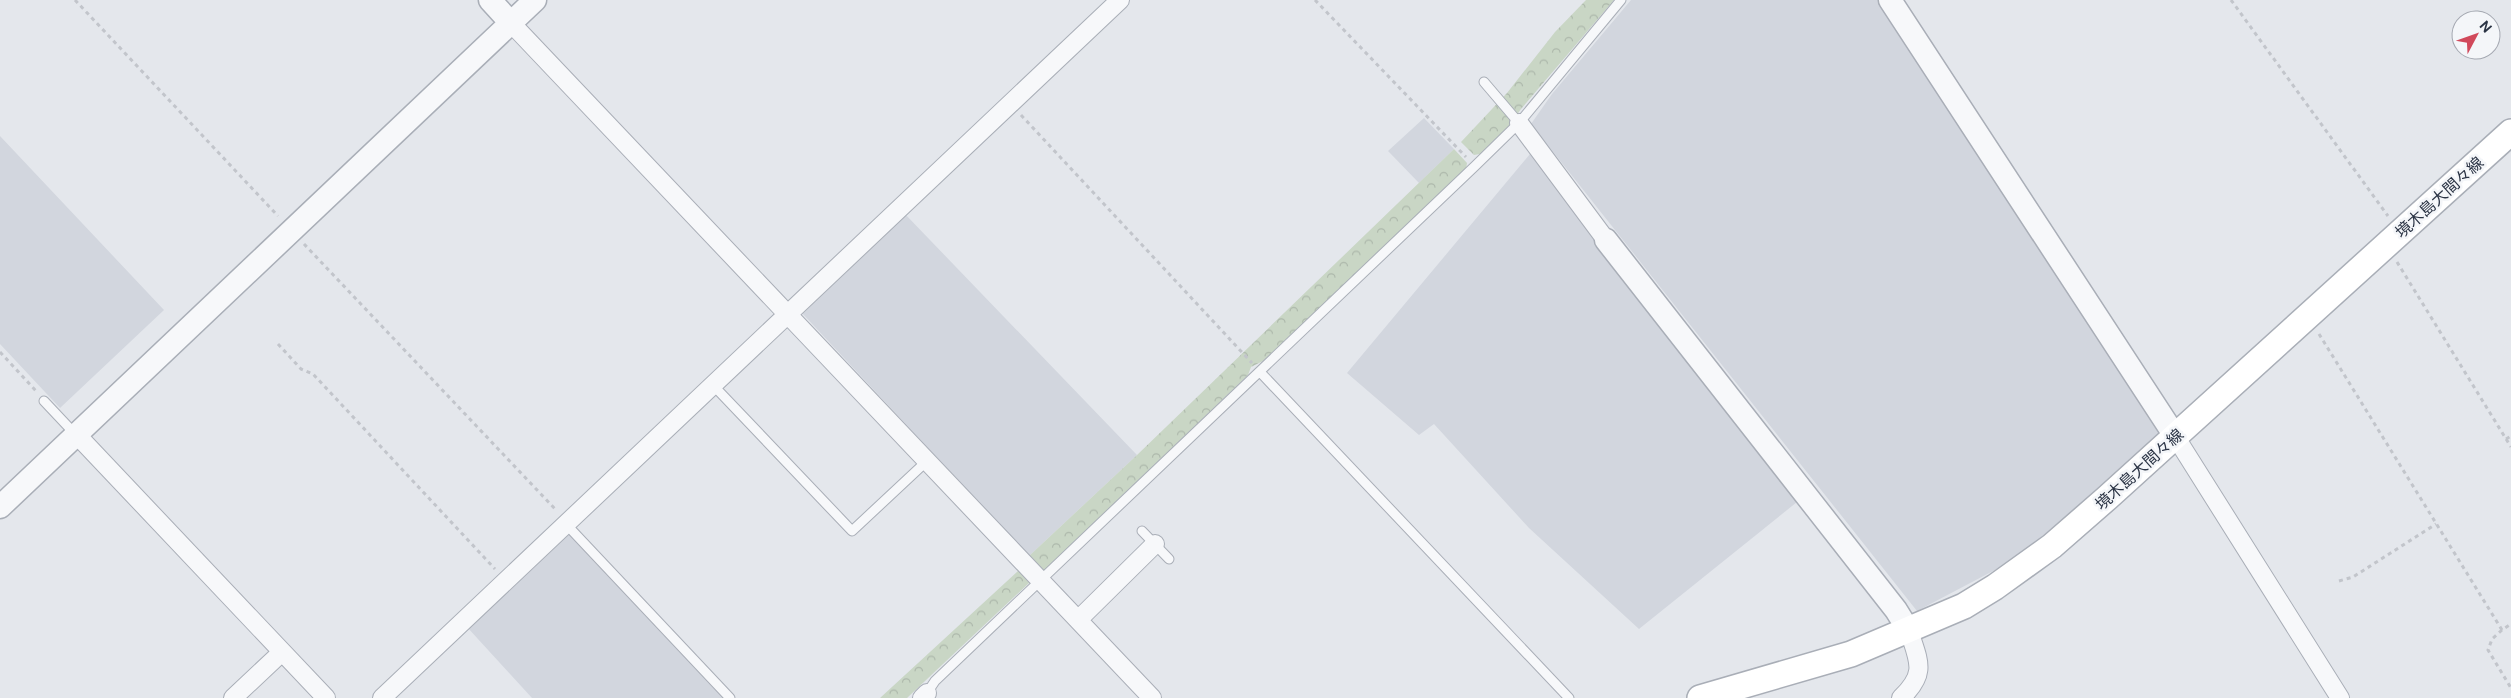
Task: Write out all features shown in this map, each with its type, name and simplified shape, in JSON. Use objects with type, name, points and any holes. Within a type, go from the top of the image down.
[{"type":"main road","name":"境木島大間々線","points":[[1700,698],[1851,654],[1908,631],[1972,601],[2052,546],[2511,132]]},
{"type":"street","points":[[490,0],[1152,698]]},
{"type":"street","points":[[0,507],[535,0]]},
{"type":"street","points":[[382,698],[787,312],[1120,0]]},
{"type":"street","points":[[1890,0],[2174,436],[2340,698]]},
{"type":"street","points":[[1519,123],[1606,240],[1896,610],[1908,631],[1918,658],[1918,676],[1914,686],[1901,698]]},
{"type":"street","points":[[77,435],[326,698]]},
{"type":"street","points":[[1078,620],[1155,544]]},
{"type":"street","points":[[233,698],[282,652]]},
{"type":"lane","points":[[924,696],[934,681],[1519,123],[1621,0]]},
{"type":"lane","points":[[1484,82],[1519,123]]},
{"type":"lane","points":[[1260,372],[1569,698]]},
{"type":"lane","points":[[712,384],[852,531],[928,460]]},
{"type":"lane","points":[[44,400],[77,435]]},
{"type":"lane","points":[[566,523],[730,698]]},
{"type":"lane","points":[[1142,531],[1169,559]]},
{"type":"path","points":[[75,0],[566,523]]},
{"type":"path","points":[[1315,0],[1475,166]]},
{"type":"path","points":[[2231,0],[2393,239],[2392,254],[2511,447]]},
{"type":"path","points":[[1011,103],[1260,372]]},
{"type":"path","points":[[2306,318],[2314,327],[2502,630]]},
{"type":"path","points":[[278,344],[301,369],[313,374],[505,580]]},
{"type":"path","points":[[0,352],[44,400]]},
{"type":"path","points":[[2506,439],[2511,436]]},
{"type":"path","points":[[2339,581],[2353,577],[2436,524]]},
{"type":"path","points":[[2511,624],[2492,639],[2488,650],[2511,688]]},
{"type":"shaded area","points":[[1631,0],[1883,0],[2163,436],[2012,561],[1917,611],[1531,124],[1552,94]]},
{"type":"shaded area","points":[[1424,118],[1454,149],[1419,183],[1388,151]]},
{"type":"shaded area","points":[[0,136],[164,310],[60,408],[0,344]]},
{"type":"shaded area","points":[[1530,154],[1797,502],[1639,629],[1529,528],[1434,424],[1419,435],[1347,373]]},
{"type":"shaded area","points":[[904,213],[1137,455],[1029,556],[801,312]]},
{"type":"shaded area","points":[[567,530],[724,698],[532,698],[467,627]]},
{"type":"green space","points":[[1586,0],[1614,0],[1521,109],[1509,126],[1480,154],[1474,155],[1461,142],[1507,93],[1555,32]]},
{"type":"green space","points":[[1454,149],[1467,163],[1466,169],[1263,361],[1251,367],[1248,375],[1044,571],[1029,556],[1137,455]]},
{"type":"green space","points":[[1019,570],[1030,582],[907,698],[880,698]]}]
